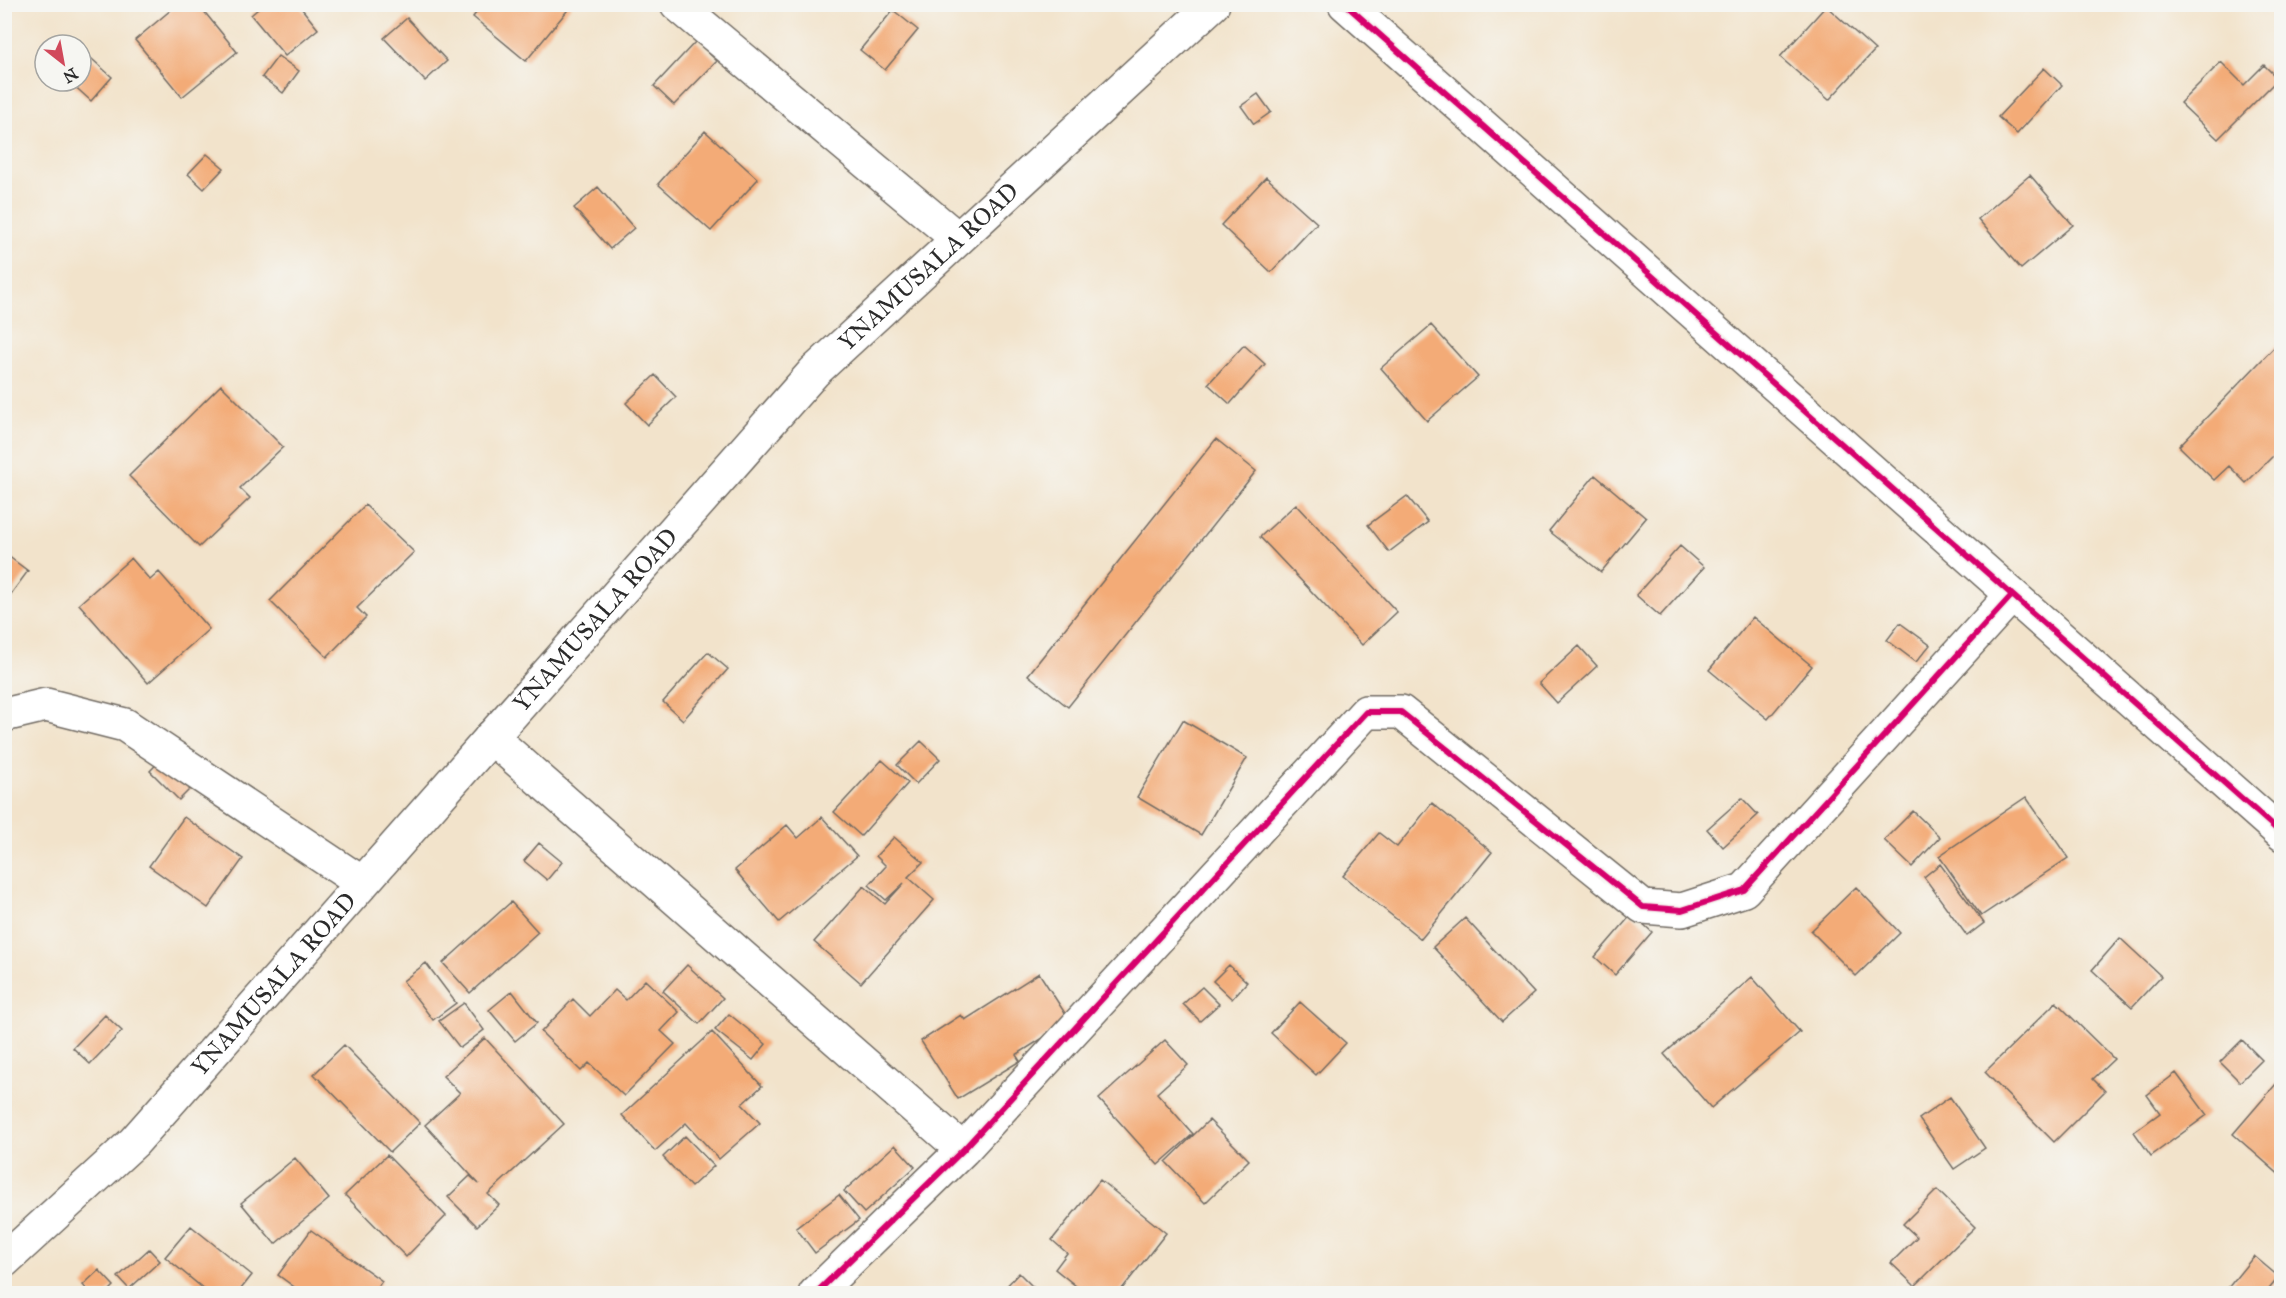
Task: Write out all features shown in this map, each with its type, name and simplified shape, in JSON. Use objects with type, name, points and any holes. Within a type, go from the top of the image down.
[{"type":"street","points":[[677,4],[958,239]]},
{"type":"street","name":"YNAMUSALA ROAD","points":[[4,1261],[134,1142],[814,372],[1213,4]]},
{"type":"street","points":[[1345,4],[2282,834]]},
{"type":"street","points":[[815,1293],[963,1150],[1366,712],[1401,712],[1643,907],[1682,910],[1744,890],[2012,595]]},
{"type":"street","points":[[4,715],[46,705],[125,725],[362,883]]},
{"type":"street","points":[[491,737],[963,1150]]},
{"type":"building","points":[[178,4],[198,4],[237,52],[182,97],[135,40]]},
{"type":"building","points":[[264,4],[298,4],[318,29],[285,56],[251,15]]},
{"type":"building","points":[[483,4],[569,4],[571,6],[526,61],[473,17]]},
{"type":"building","points":[[1826,6],[1875,50],[1829,100],[1780,57]]},
{"type":"building","points":[[893,10],[918,30],[885,70],[860,50]]},
{"type":"building","points":[[407,18],[447,61],[425,81],[384,38]]},
{"type":"building","points":[[696,41],[717,61],[674,105],[654,86]]},
{"type":"building","points":[[278,56],[299,71],[283,93],[262,77]]},
{"type":"building","points":[[93,60],[112,77],[91,101],[82,93],[93,93]]},
{"type":"building","points":[[2221,62],[2244,85],[2264,65],[2278,79],[2218,139],[2180,103]]},
{"type":"building","points":[[2044,68],[2062,85],[2017,134],[1998,117]]},
{"type":"building","points":[[1258,94],[1271,112],[1254,124],[1241,106]]},
{"type":"building","points":[[705,131],[758,179],[711,231],[658,184]]},
{"type":"building","points":[[207,154],[224,168],[204,189],[188,174]]},
{"type":"building","points":[[2030,175],[2073,225],[2021,269],[1978,219]]},
{"type":"building","points":[[1266,177],[1317,223],[1271,272],[1221,225]]},
{"type":"building","points":[[598,187],[634,228],[610,249],[574,208]]},
{"type":"building","points":[[1431,325],[1478,377],[1427,421],[1381,368]]},
{"type":"building","points":[[2282,339],[2282,447],[2246,483],[2229,466],[2214,480],[2179,446]]},
{"type":"building","points":[[1244,345],[1265,364],[1230,404],[1208,384]]},
{"type":"building","points":[[655,375],[676,397],[647,425],[626,403]]},
{"type":"building","points":[[221,385],[283,447],[240,488],[250,498],[199,547],[129,476]]},
{"type":"building","points":[[1216,439],[1256,471],[1068,707],[1028,675]]},
{"type":"building","points":[[1595,475],[1646,518],[1601,572],[1549,531]]},
{"type":"building","points":[[1407,496],[1428,522],[1389,552],[1368,525]]},
{"type":"building","points":[[1296,504],[1397,612],[1362,645],[1260,537]]},
{"type":"building","points":[[365,505],[414,552],[357,608],[366,617],[327,657],[270,601]]},
{"type":"building","points":[[1680,546],[1704,567],[1660,616],[1636,595]]},
{"type":"building","points":[[4,553],[28,571],[8,598],[4,596]]},
{"type":"building","points":[[131,558],[150,580],[159,572],[209,629],[148,683],[79,604]]},
{"type":"building","points":[[1753,617],[1812,666],[1768,719],[1709,670]]},
{"type":"building","points":[[1900,623],[1930,645],[1916,662],[1887,640]]},
{"type":"building","points":[[1579,646],[1597,666],[1557,703],[1539,683]]},
{"type":"building","points":[[708,652],[728,669],[683,720],[663,702]]},
{"type":"building","points":[[1183,720],[1247,758],[1201,835],[1137,797]]},
{"type":"building","points":[[921,741],[940,759],[916,784],[897,765]]},
{"type":"building","points":[[172,748],[202,777],[179,800],[150,771]]},
{"type":"building","points":[[882,760],[908,783],[861,836],[834,812]]},
{"type":"building","points":[[2026,797],[2068,858],[1981,916],[1939,856]]},
{"type":"building","points":[[1742,798],[1758,815],[1723,847],[1707,829]]},
{"type":"building","points":[[1432,803],[1492,852],[1421,939],[1343,876],[1379,833],[1397,847]]},
{"type":"building","points":[[1913,811],[1940,837],[1912,867],[1884,840]]},
{"type":"building","points":[[184,817],[243,859],[208,908],[149,866]]},
{"type":"building","points":[[822,817],[857,856],[779,922],[735,870],[787,825],[798,838]]},
{"type":"building","points":[[894,837],[923,862],[908,877],[934,900],[861,983],[814,942],[864,886],[885,904],[904,883],[886,900],[869,885],[886,866],[876,856]]},
{"type":"building","points":[[539,843],[562,862],[547,880],[524,861]]},
{"type":"building","points":[[1940,864],[1984,923],[1967,936],[1924,877]]},
{"type":"building","points":[[1856,887],[1900,933],[1856,976],[1811,931]]},
{"type":"building","points":[[511,902],[538,932],[470,993],[443,963]]},
{"type":"building","points":[[1632,914],[1652,932],[1615,975],[1595,957]]},
{"type":"building","points":[[1465,918],[1534,993],[1502,1022],[1433,947]]},
{"type":"building","points":[[2120,938],[2161,976],[2132,1007],[2092,970]]},
{"type":"building","points":[[426,963],[456,1003],[433,1020],[403,981]]},
{"type":"building","points":[[687,965],[723,998],[699,1024],[663,991]]},
{"type":"building","points":[[1229,965],[1247,982],[1232,999],[1213,981]]},
{"type":"building","points":[[1039,973],[1070,1021],[1016,1055],[1020,1061],[958,1099],[921,1041],[961,1015],[965,1020]]},
{"type":"building","points":[[1752,977],[1800,1032],[1711,1108],[1664,1054]]},
{"type":"building","points":[[645,980],[679,1012],[661,1031],[675,1044],[624,1096],[589,1063],[581,1071],[541,1032],[573,999],[590,1016],[615,990],[626,1000]]},
{"type":"building","points":[[1202,987],[1219,1004],[1200,1021],[1183,1004]]},
{"type":"building","points":[[512,991],[537,1023],[515,1041],[489,1010]]},
{"type":"building","points":[[1300,1002],[1346,1043],[1316,1075],[1271,1033]]},
{"type":"building","points":[[2056,1002],[2114,1059],[2093,1079],[2105,1091],[2054,1142],[1985,1072]]},
{"type":"building","points":[[464,1003],[484,1030],[460,1048],[439,1021]]},
{"type":"building","points":[[729,1014],[766,1044],[753,1060],[715,1030]]},
{"type":"building","points":[[105,1015],[122,1031],[90,1064],[73,1048]]},
{"type":"building","points":[[712,1032],[762,1086],[742,1104],[760,1123],[719,1159],[686,1123],[655,1151],[622,1115]]},
{"type":"building","points":[[485,1038],[564,1124],[488,1194],[499,1205],[477,1226],[448,1197],[470,1176],[479,1184],[425,1125],[460,1093],[443,1076]]},
{"type":"building","points":[[1165,1040],[1188,1065],[1157,1093],[1193,1134],[1158,1165],[1099,1099]]},
{"type":"building","points":[[2242,1040],[2262,1060],[2240,1082],[2220,1062]]},
{"type":"building","points":[[344,1045],[420,1123],[390,1152],[314,1074]]},
{"type":"building","points":[[2176,1073],[2207,1115],[2151,1156],[2134,1132],[2160,1113],[2147,1095]]},
{"type":"building","points":[[2276,1084],[2282,1089],[2282,1177],[2233,1134]]},
{"type":"building","points":[[1950,1097],[1985,1148],[1954,1169],[1919,1119]]},
{"type":"building","points":[[1209,1120],[1249,1160],[1205,1203],[1166,1162]]},
{"type":"building","points":[[685,1136],[714,1166],[691,1187],[663,1157]]},
{"type":"building","points":[[895,1145],[915,1167],[864,1213],[844,1191]]},
{"type":"building","points":[[387,1155],[446,1216],[406,1257],[345,1195]]},
{"type":"building","points":[[295,1158],[329,1199],[275,1244],[241,1203]]},
{"type":"building","points":[[1100,1180],[1166,1233],[1118,1294],[1086,1294],[1055,1269],[1067,1253],[1052,1240]]},
{"type":"building","points":[[1937,1190],[1975,1227],[1915,1286],[1891,1263],[1917,1237],[1903,1224]]},
{"type":"building","points":[[839,1195],[859,1220],[815,1253],[796,1228]]},
{"type":"building","points":[[191,1226],[252,1275],[237,1294],[210,1294],[165,1257]]},
{"type":"building","points":[[311,1230],[382,1281],[373,1294],[304,1294],[278,1275]]},
{"type":"building","points":[[149,1249],[160,1261],[129,1289],[118,1277]]},
{"type":"building","points":[[2254,1256],[2279,1277],[2265,1294],[2223,1294]]},
{"type":"building","points":[[99,1270],[114,1286],[106,1294],[91,1294],[83,1285]]},
{"type":"building","points":[[1019,1273],[1040,1294],[999,1294]]},
{"type":"cycle path","points":[[1345,4],[2282,834]]},
{"type":"cycle path","points":[[815,1294],[963,1150],[1366,712],[1401,712],[1643,907],[1682,910],[1744,890],[2012,595]]}]
